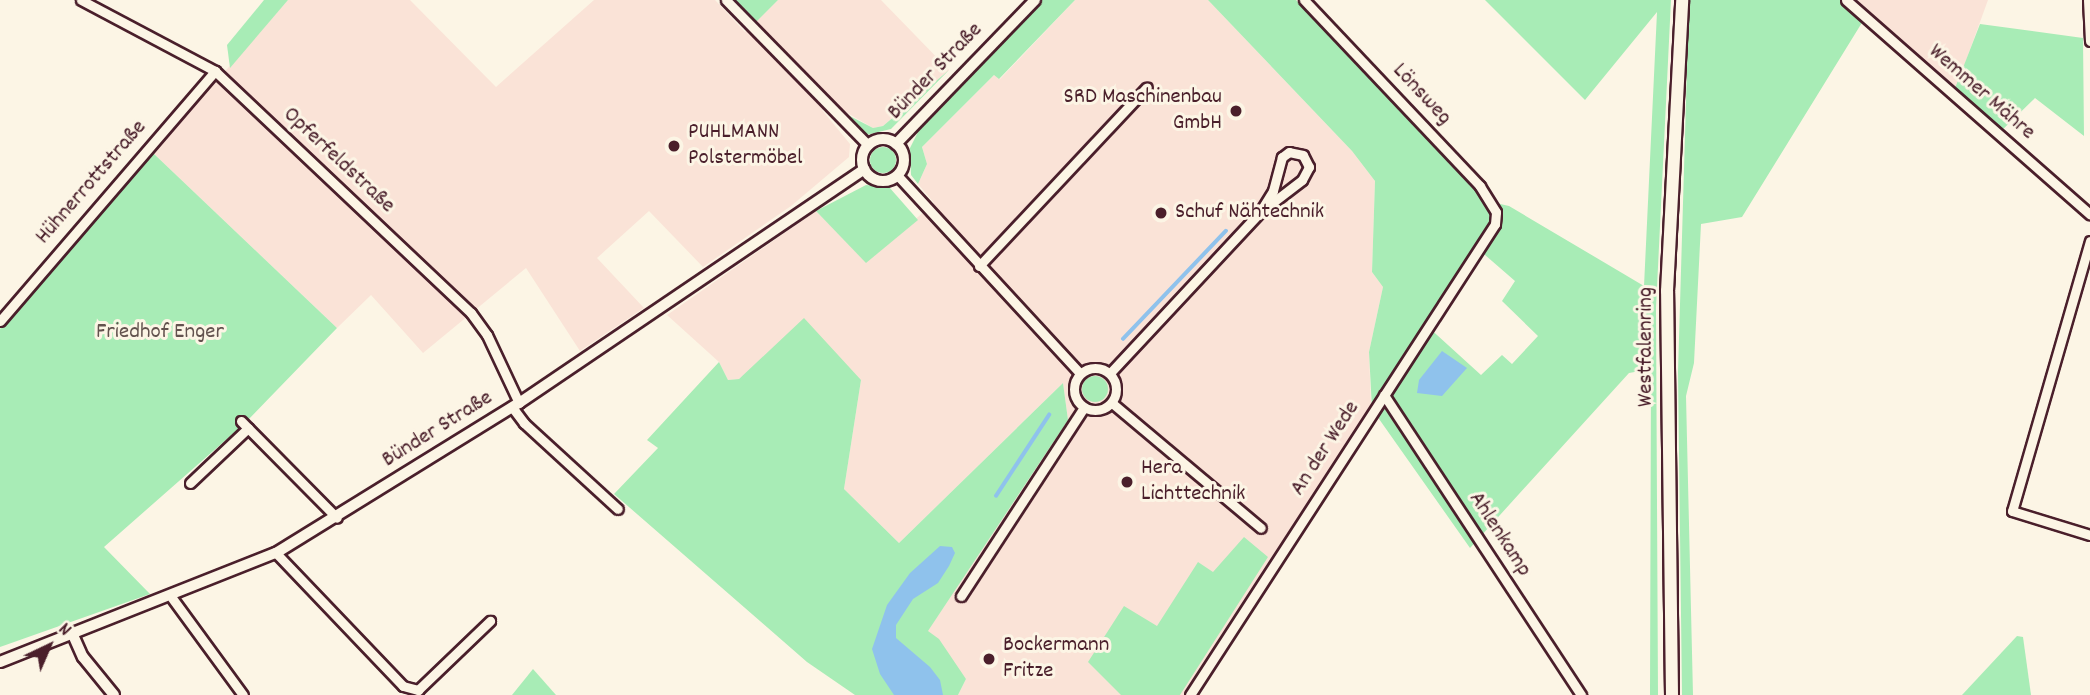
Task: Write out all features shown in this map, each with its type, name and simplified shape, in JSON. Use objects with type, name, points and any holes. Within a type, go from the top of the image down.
[{"type":"main road","name":"Westfalenring","points":[[1672,695],[1667,291],[1682,0]]},
{"type":"street","name":"Opferfeldstraße","points":[[81,0],[215,71],[471,313],[487,335],[524,423],[618,509]]},
{"type":"street","points":[[726,0],[868,145]]},
{"type":"street","name":"Bünder Straße","points":[[896,144],[1035,0]]},
{"type":"street","name":"Lönsweg","points":[[1304,0],[1480,186],[1496,212],[1495,224]]},
{"type":"street","name":"Wemmer Mähre","points":[[1846,0],[2090,214]]},
{"type":"street","points":[[2088,0],[2090,41]]},
{"type":"street","name":"Hühnerrottstraße","points":[[0,321],[215,71]]},
{"type":"street","points":[[979,266],[1147,87]]},
{"type":"street","points":[[885,139],[896,144],[904,163],[898,176],[879,181],[864,169],[862,156],[868,145],[885,139]]},
{"type":"street","points":[[1110,373],[1259,213],[1302,180],[1309,167],[1303,155],[1289,152],[1282,157],[1273,191],[1259,213]]},
{"type":"street","name":"Bünder Straße","points":[[0,662],[172,598],[276,553],[337,518],[516,405],[864,169]]},
{"type":"street","points":[[898,176],[1080,373]]},
{"type":"street","name":"An der Wede","points":[[1191,695],[1495,224]]},
{"type":"street","points":[[2090,241],[2012,511],[2090,536]]},
{"type":"street","points":[[1080,373],[1098,368],[1110,373],[1116,384],[1112,402]]},
{"type":"street","points":[[1080,373],[1074,391],[1084,407],[1096,410],[1112,402]]},
{"type":"street","name":"Ahlenkamp","points":[[1384,395],[1581,695]]},
{"type":"street","points":[[1112,402],[1261,528]]},
{"type":"street","points":[[961,596],[1084,407]]},
{"type":"street","points":[[241,421],[337,518]]},
{"type":"street","points":[[190,483],[248,429]]},
{"type":"street","points":[[276,553],[370,656],[403,686],[421,692],[490,621]]},
{"type":"street","points":[[172,598],[243,695]]},
{"type":"street","points":[[73,635],[83,657],[114,695]]},
{"type":"shaded area","points":[[288,0],[410,0],[496,87],[594,0],[715,0],[745,32],[778,0],[881,0],[949,70],[883,126],[873,128],[844,111],[822,110],[850,144],[849,157],[791,206],[703,267],[649,211],[597,258],[644,308],[580,351],[526,268],[423,353],[371,295],[337,328],[153,153]]},
{"type":"shaded area","points":[[1075,0],[1208,0],[1352,151],[1375,181],[1372,272],[1383,287],[1369,352],[1371,406],[1185,695],[958,695],[966,679],[927,632],[1068,420],[1063,383],[899,543],[844,489],[861,380],[763,359],[739,379],[728,380],[719,362],[667,315],[816,211],[866,262],[934,203],[918,184],[927,164],[922,147],[994,75],[1000,79]]},
{"type":"shaded area","points":[[1858,0],[1988,0],[1955,91],[1858,4]]},
{"type":"green space","points":[[264,0],[288,0],[230,68],[227,45]]},
{"type":"green space","points":[[734,0],[778,0],[756,22]]},
{"type":"green space","points":[[1039,0],[1075,0],[999,79],[994,75],[922,147],[927,164],[918,184],[911,175],[910,148],[918,132]]},
{"type":"green space","points":[[1208,0],[1296,0],[1487,201],[1509,206],[1644,286],[1657,12],[1585,100],[1485,0],[1671,0],[1656,308],[1658,695],[1650,695],[1651,369],[1629,373],[1470,548],[1372,409],[1369,352],[1383,287],[1372,272],[1375,181],[1352,151]],"holes":[[[1477,248],[1515,281],[1502,301],[1538,336],[1512,364],[1502,355],[1481,375],[1426,325]]]},
{"type":"green space","points":[[1689,0],[1840,0],[1863,21],[1742,217],[1701,224],[1694,363],[1686,396],[1693,695],[1682,695],[1678,372]]},
{"type":"green space","points":[[1980,24],[2083,38],[2084,136],[2035,98],[1996,136],[1952,96]]},
{"type":"green space","points":[[949,70],[891,129],[866,135],[842,112],[873,128],[883,126]]},
{"type":"green space","points":[[883,147],[892,151],[896,160],[892,169],[883,173],[874,169],[870,160],[874,151]]},
{"type":"green space","name":"Friedhof Enger","points":[[153,153],[337,328],[245,423],[104,547],[150,594],[0,647],[0,329]]},
{"type":"green space","points":[[866,185],[889,187],[918,220],[866,263],[816,211]]},
{"type":"green space","points":[[804,318],[861,380],[844,489],[899,543],[1063,383],[1068,420],[928,631],[939,639],[966,679],[958,695],[855,695],[807,662],[614,494],[658,448],[647,440],[719,362],[728,380],[739,379]]},
{"type":"green space","points":[[1095,376],[1104,380],[1108,389],[1104,398],[1095,402],[1086,398],[1082,389],[1086,380]]},
{"type":"green space","points":[[1244,537],[1268,557],[1180,695],[1121,695],[1088,662],[1124,606],[1157,626],[1198,562],[1213,572]]},
{"type":"green space","points":[[2017,636],[2023,637],[2031,695],[1962,695]]},
{"type":"green space","points":[[533,669],[556,695],[512,695]]},
{"type":"water","points":[[1442,351],[1467,368],[1442,396],[1417,393],[1419,380]]},
{"type":"water","points":[[940,546],[952,547],[955,553],[949,566],[938,583],[913,599],[896,625],[896,638],[930,667],[940,680],[943,695],[894,695],[880,674],[872,649],[887,605],[910,573]]},
{"type":"waterway","points":[[1123,339],[1226,231]]},
{"type":"waterway","points":[[996,496],[1049,415]]},
{"type":"place","name":"SRD Maschinenbau GmbH","points":[[1236,111]]},
{"type":"place","name":"PUHLMANN Polstermöbel","points":[[674,146]]},
{"type":"place","name":"Schuf Nähtechnik","points":[[1161,213]]},
{"type":"place","name":"Hera Lichttechnik","points":[[1127,482]]},
{"type":"place","name":"Bockermann Fritze","points":[[989,659]]}]
